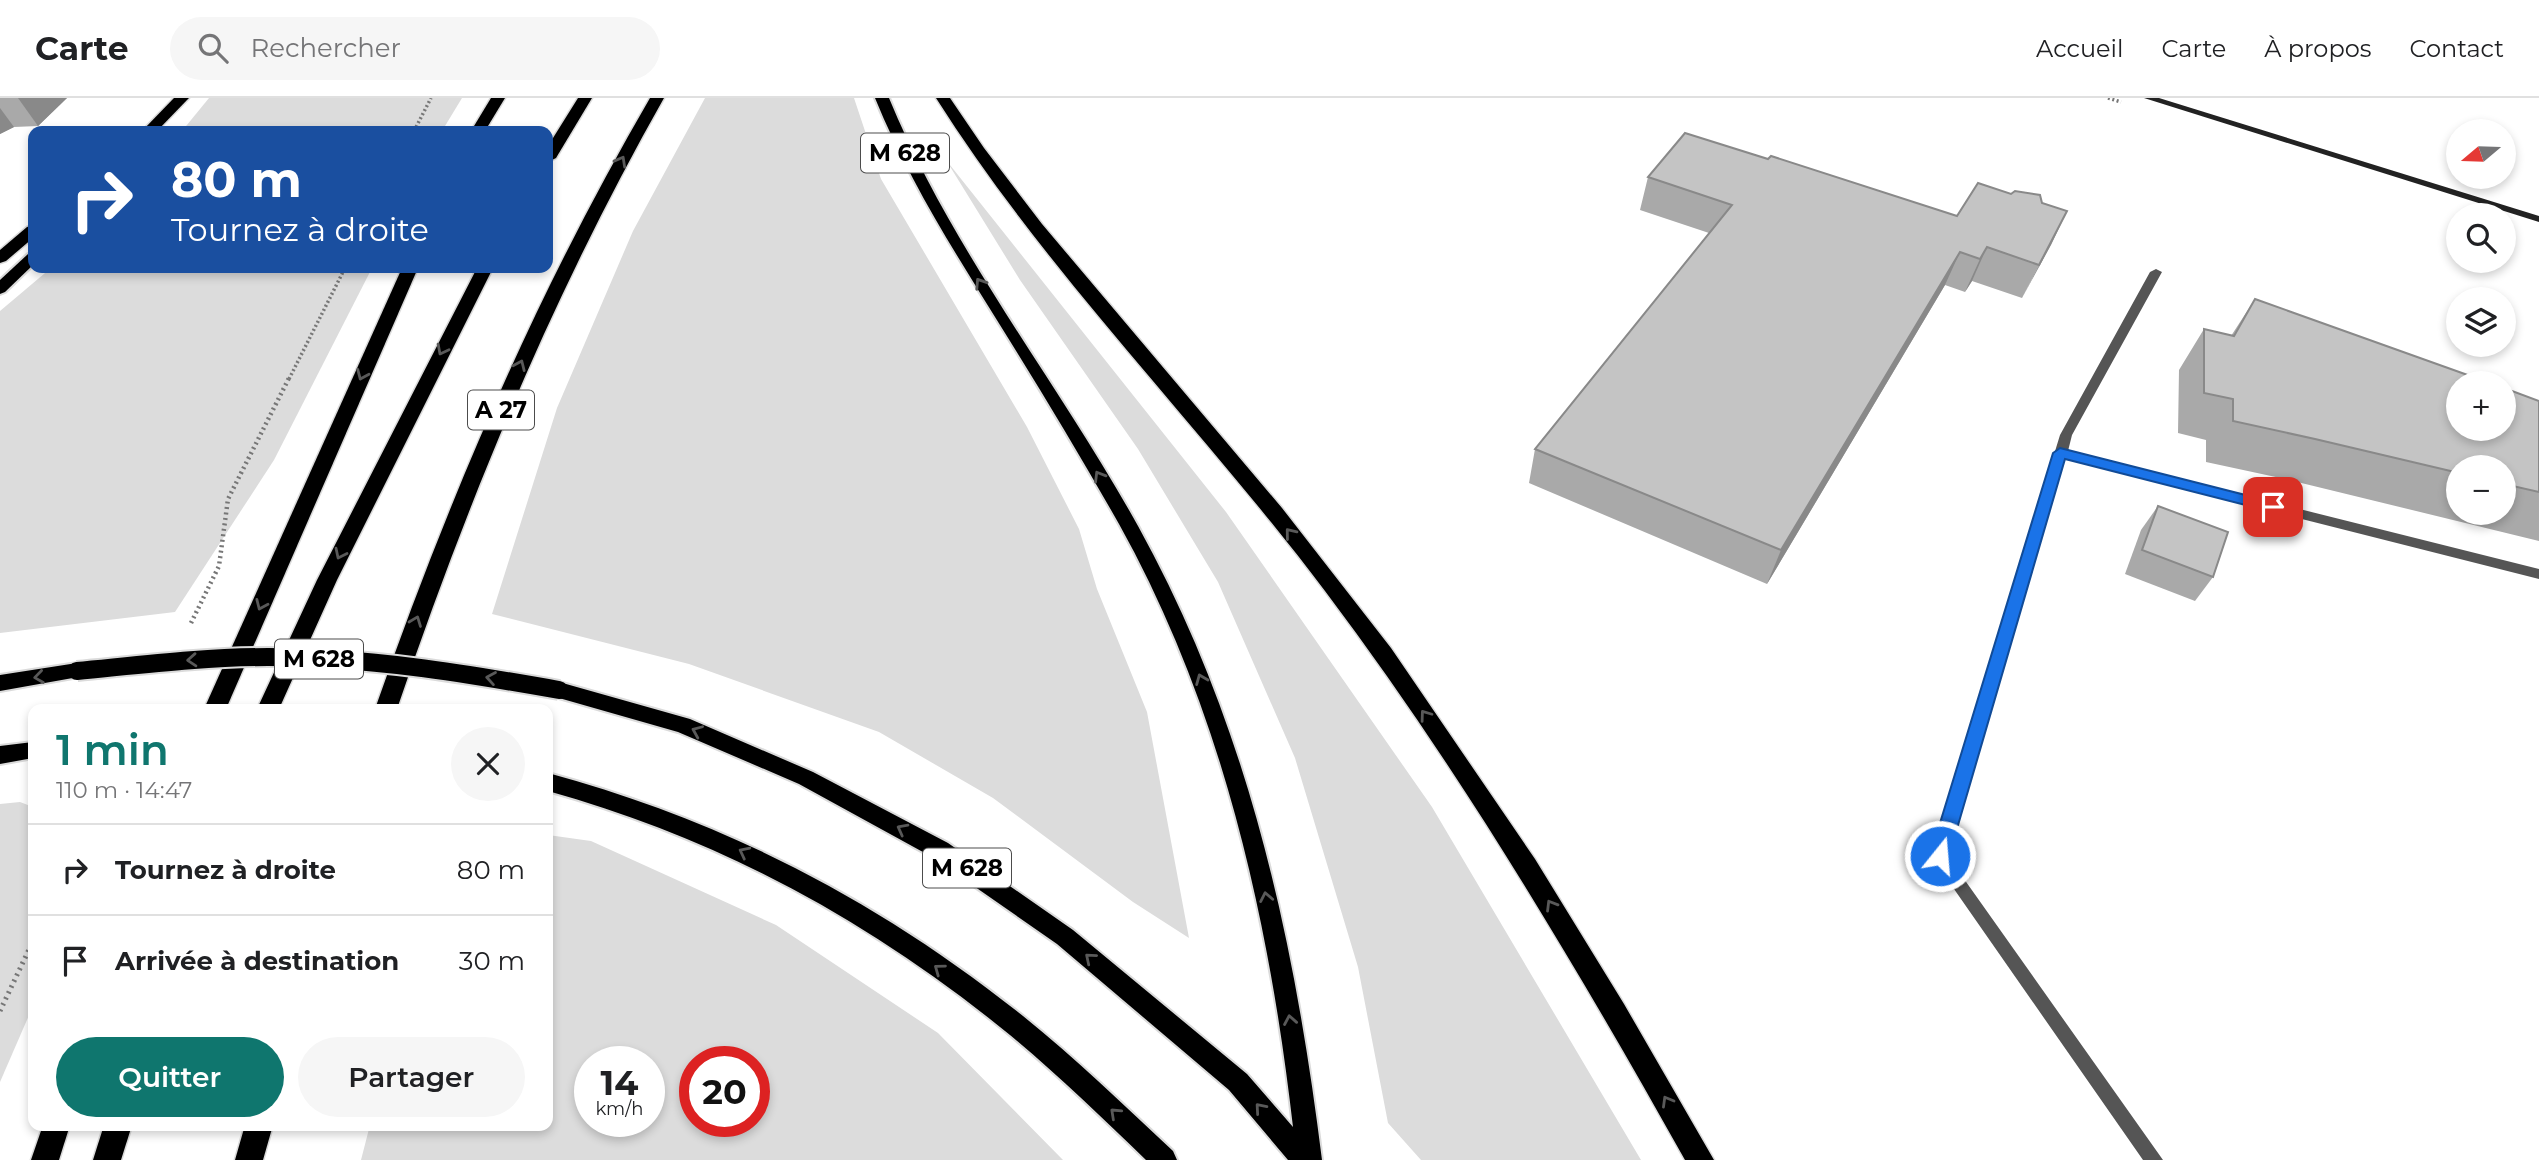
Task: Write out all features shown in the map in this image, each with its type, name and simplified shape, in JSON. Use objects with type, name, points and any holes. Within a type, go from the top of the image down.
[{"type":"highway","points":[[156,126],[183,98]]},
{"type":"highway","points":[[481,126],[498,98]]},
{"type":"highway","points":[[553,150],[585,98]]},
{"type":"highway","name":"A 27","points":[[388,704],[422,607],[518,369],[564,269],[657,98]]},
{"type":"highway","name":"M 628","points":[[882,98],[920,184],[1130,528],[1185,638],[1217,721],[1252,825],[1300,1077],[1307,1160]]},
{"type":"highway","points":[[943,98],[968,138],[1026,216],[1333,586],[1448,746],[1534,877],[1620,1018],[1700,1160]]},
{"type":"highway","points":[[0,258],[28,234]]},
{"type":"highway","points":[[0,289],[28,262]]},
{"type":"highway","points":[[217,704],[408,273]]},
{"type":"highway","points":[[270,704],[327,580],[482,273]]},
{"type":"highway","name":"M 628","points":[[0,682],[77,671],[191,660],[270,657],[353,660],[434,669],[559,690],[683,725],[806,778],[940,850],[1065,937],[1238,1082],[1307,1160]]},
{"type":"highway","points":[[0,755],[28,751]]},
{"type":"highway","points":[[553,784],[653,815],[739,849],[824,895],[904,944],[992,1006],[1081,1082],[1164,1160]]},
{"type":"highway","points":[[45,1160],[55,1131]]},
{"type":"highway","points":[[107,1160],[116,1131]]},
{"type":"highway","points":[[249,1160],[257,1131]]},
{"type":"main road","points":[[2149,98],[2539,219]]},
{"type":"lane","points":[[2154,1160],[1940,856],[2066,435],[2157,272]]},
{"type":"lane","points":[[2060,453],[2539,574]]},
{"type":"path","points":[[417,126],[431,98]]},
{"type":"path","points":[[189,626],[219,566],[228,499],[342,273]]},
{"type":"path","points":[[0,1011],[28,952]]},
{"type":"shaded area","points":[[209,98],[462,98],[445,126],[186,126]]},
{"type":"shaded area","points":[[705,98],[854,98],[881,179],[1027,427],[1079,529],[1097,589],[1147,712],[1189,938],[1133,902],[993,798],[879,732],[689,664],[492,614],[557,408],[633,231]]},
{"type":"shaded area","points":[[946,160],[1226,512],[1432,807],[1641,1160],[1421,1160],[1388,1123],[1358,967],[1295,758],[1218,582],[1138,449],[1020,280]]},
{"type":"shaded area","points":[[45,273],[369,273],[274,460],[175,612],[0,633],[0,311]]},
{"type":"shaded area","points":[[20,802],[28,805],[28,1018],[0,1082],[0,804]]},
{"type":"shaded area","points":[[553,836],[591,841],[776,925],[938,1033],[1063,1160],[361,1160],[368,1131],[553,1131]]},
{"type":"building","points":[[1685,133],[1768,159],[1771,156],[1957,216],[1978,183],[2011,194],[2015,191],[2040,195],[2042,203],[2067,211],[2039,265],[1987,247],[1980,259],[1960,252],[1781,550],[1535,449],[1732,205],[1648,177]]},
{"type":"building","points":[[2255,299],[2456,371],[2446,371],[2446,441],[2516,441],[2516,392],[2539,401],[2539,492],[2516,487],[2516,455],[2446,455],[2446,470],[2233,421],[2233,399],[2204,393],[2204,329],[2234,336]]},
{"type":"building","points":[[2158,506],[2228,532],[2213,577],[2142,550]]},
{"type":"route","points":[[1940,856],[2060,453],[2273,507]]}]
